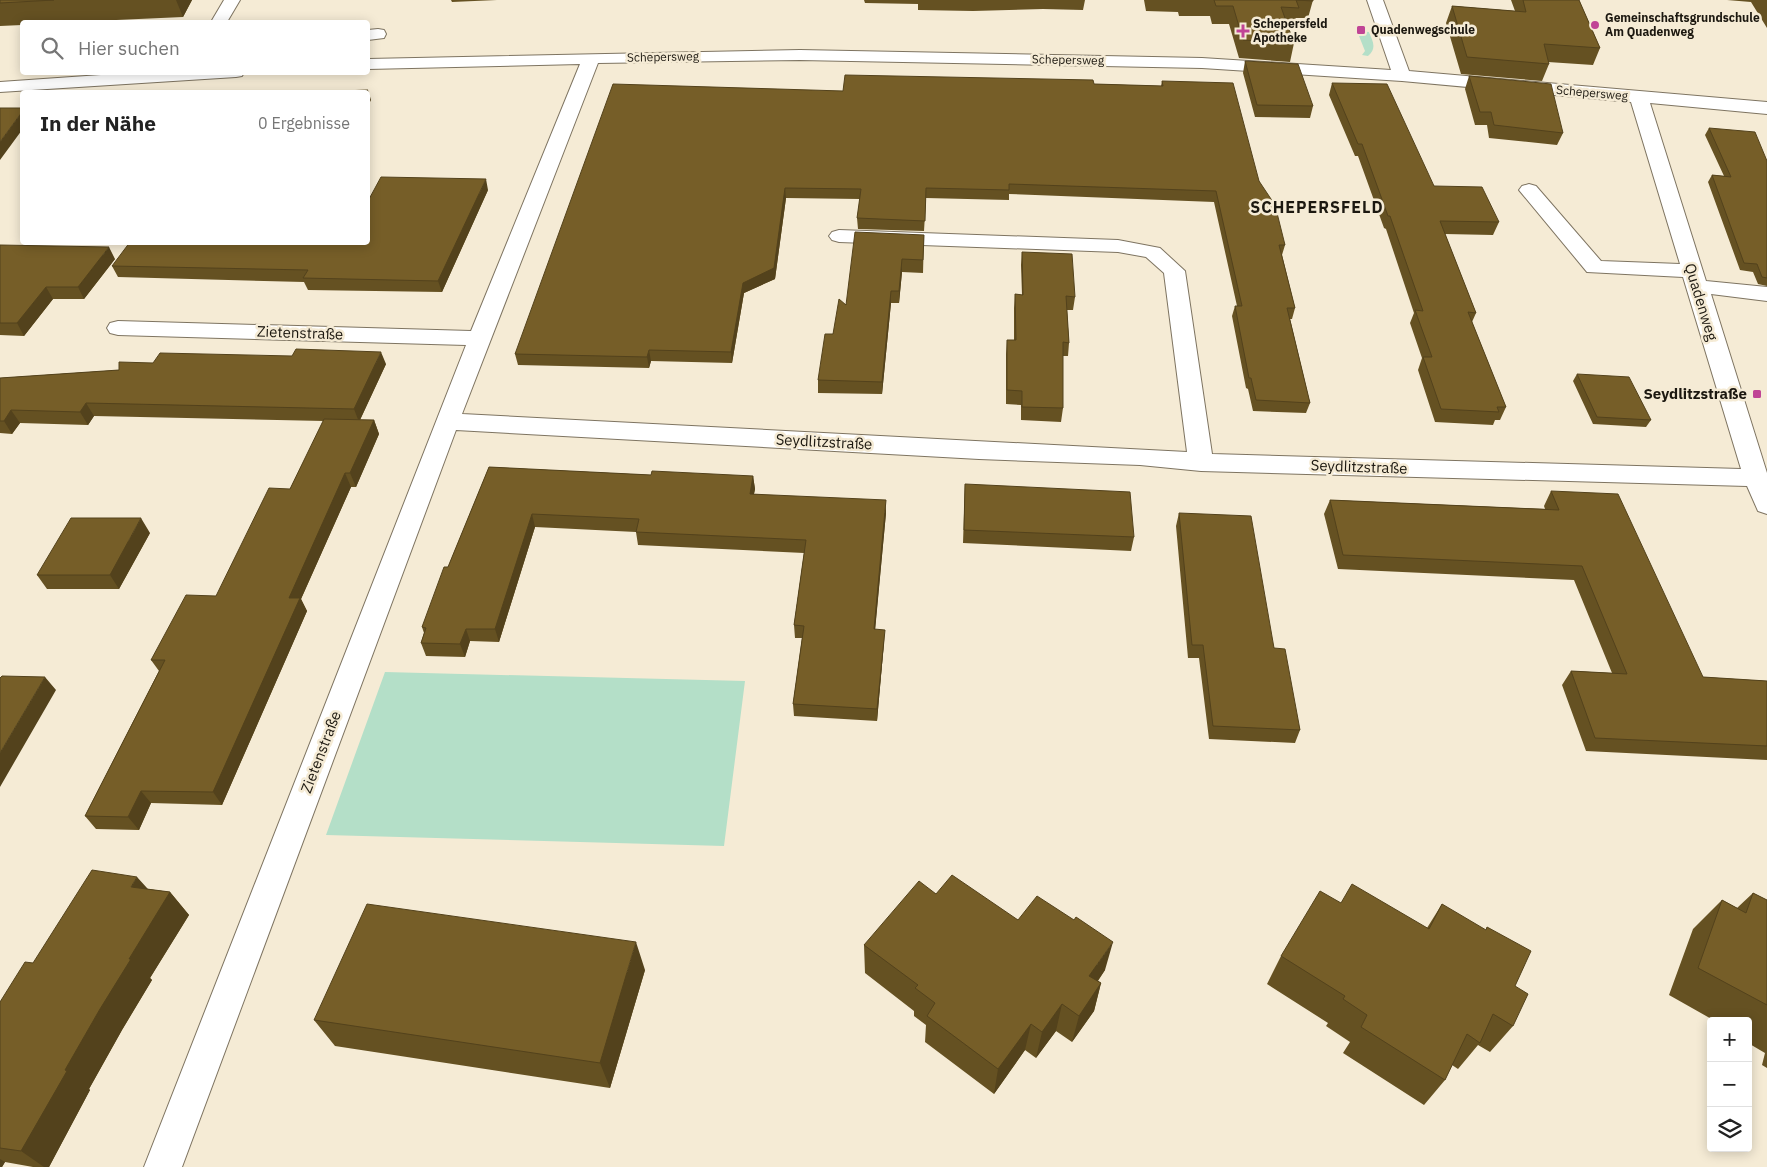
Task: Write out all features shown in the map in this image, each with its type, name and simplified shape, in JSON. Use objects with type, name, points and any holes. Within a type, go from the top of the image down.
[{"type":"street","points":[[220,20],[232,0]]},
{"type":"street","points":[[1375,0],[1402,76]]},
{"type":"street","name":"Schepersweg","points":[[370,64],[800,55],[1202,63],[1402,76],[1767,108]]},
{"type":"street","name":"Zietenstraße","points":[[163,1167],[448,422],[591,58]]},
{"type":"street","points":[[0,87],[189,75]]},
{"type":"street","name":"Quadenweg","points":[[1639,97],[1756,478],[1767,505]]},
{"type":"street","points":[[1529,190],[1595,267],[1694,279],[1767,294]]},
{"type":"street","points":[[839,236],[1118,246],[1153,252],[1174,271],[1201,462]]},
{"type":"street","name":"Zietenstraße","points":[[118,328],[481,338]]},
{"type":"street","name":"Seydlitzstraße","points":[[448,422],[979,451],[1140,457],[1201,462],[1756,478]]},
{"type":"green space","points":[[1357,31],[1369,32],[1373,42],[1373,50],[1368,56],[1362,55],[1365,51]]},
{"type":"green space","points":[[385,672],[745,681],[724,846],[326,835]]},
{"type":"building","points":[[0,0],[54,0],[0,3]]},
{"type":"building","points":[[1214,0],[1296,0],[1299,8],[1281,7],[1294,43],[1243,40],[1233,6],[1216,6]]},
{"type":"building","points":[[1523,0],[1579,0],[1600,48],[1544,44],[1549,64],[1467,57],[1452,6],[1526,12]]},
{"type":"building","points":[[1245,61],[1298,64],[1313,106],[1257,105]]},
{"type":"building","points":[[845,75],[1093,80],[1094,84],[1163,86],[1162,81],[1233,83],[1259,181],[1275,205],[1285,245],[1279,245],[1295,308],[1287,308],[1310,403],[1256,400],[1251,378],[1249,378],[1235,306],[1242,306],[1216,191],[1009,184],[1009,190],[926,188],[925,221],[857,218],[861,189],[785,188],[774,268],[743,283],[731,352],[649,350],[647,357],[515,354],[613,84],[843,91]]},
{"type":"building","points":[[1469,76],[1551,84],[1563,133],[1494,125],[1491,112],[1480,112]]},
{"type":"building","points":[[1332,83],[1387,84],[1434,186],[1482,187],[1499,222],[1440,221],[1476,313],[1468,312],[1506,407],[1497,407],[1499,412],[1441,409],[1423,357],[1432,357],[1415,310],[1423,311],[1390,216],[1388,216],[1362,144],[1358,144]]},
{"type":"building","points":[[0,108],[20,108],[20,115],[0,142]]},
{"type":"building","points":[[1709,128],[1755,132],[1767,161],[1767,278],[1762,277],[1757,264],[1744,263],[1712,175],[1731,177]]},
{"type":"building","points":[[381,177],[486,179],[438,281],[303,278],[308,270],[112,266],[128,245],[370,245],[370,197]]},
{"type":"building","points":[[855,232],[924,235],[923,260],[902,259],[899,291],[891,291],[882,382],[818,380],[825,334],[833,334],[839,299],[846,305]]},
{"type":"building","points":[[0,245],[109,247],[78,287],[46,287],[17,323],[0,323]]},
{"type":"building","points":[[1022,252],[1072,254],[1075,297],[1066,296],[1069,343],[1063,342],[1063,408],[1022,407],[1022,391],[1007,390],[1007,340],[1016,340],[1015,294],[1023,295]]},
{"type":"building","points":[[296,349],[381,352],[354,409],[86,403],[80,412],[11,410],[4,421],[0,421],[0,378],[119,370],[119,362],[153,363],[160,353],[292,356]]},
{"type":"building","points":[[1577,374],[1629,377],[1651,420],[1597,417]]},
{"type":"building","points":[[324,419],[374,420],[350,473],[345,473],[289,598],[300,598],[213,792],[141,791],[128,817],[85,816],[165,660],[151,660],[186,595],[216,596],[269,488],[290,489]]},
{"type":"building","points":[[489,467],[651,475],[652,471],[753,476],[750,494],[886,500],[874,629],[885,630],[877,709],[793,704],[804,626],[794,625],[806,540],[636,532],[639,519],[532,514],[495,629],[466,629],[460,644],[421,643],[426,628],[422,627],[444,567],[448,567]]},
{"type":"building","points":[[965,484],[1130,492],[1134,537],[964,530]]},
{"type":"building","points":[[1551,491],[1618,494],[1703,677],[1767,681],[1767,746],[1595,738],[1571,671],[1627,674],[1582,566],[1343,555],[1330,500],[1559,510]]},
{"type":"building","points":[[1179,513],[1251,516],[1274,648],[1285,649],[1300,730],[1213,726],[1203,645],[1192,645]]},
{"type":"building","points":[[71,518],[141,518],[110,575],[37,575]]},
{"type":"building","points":[[2,676],[45,677],[0,753],[0,678]]},
{"type":"building","points":[[92,870],[137,877],[131,887],[170,892],[100,1009],[21,1151],[0,1148],[0,1002],[25,962],[33,963]]},
{"type":"building","points":[[952,875],[1018,920],[1037,896],[1074,920],[1076,917],[1113,942],[1089,976],[1101,983],[1079,1016],[1062,1004],[1042,1032],[1031,1024],[998,1069],[927,1016],[935,1003],[915,988],[918,985],[864,945],[919,881],[936,894]]},
{"type":"building","points":[[1352,884],[1429,929],[1442,904],[1486,930],[1487,927],[1531,951],[1515,986],[1528,994],[1513,1026],[1493,1014],[1480,1043],[1467,1034],[1445,1080],[1361,1027],[1367,1015],[1343,999],[1345,996],[1281,956],[1320,891],[1341,903]]},
{"type":"building","points":[[1753,893],[1767,900],[1767,1005],[1698,968],[1722,900],[1746,913]]},
{"type":"building","points":[[367,904],[636,942],[600,1063],[314,1020]]},
{"type":"place","name":"Gemeinschaftsgrundschule Am Quadenweg","points":[[1595,25]]},
{"type":"place","name":"Quadenwegschule","points":[[1361,30]]},
{"type":"place","name":"Schepersfeld Apotheke","points":[[1243,31]]},
{"type":"place","name":"Seydlitzstraße","points":[[1757,394]]},
{"type":"district","name":"SCHEPERSFELD","points":[[1317,207]]}]
